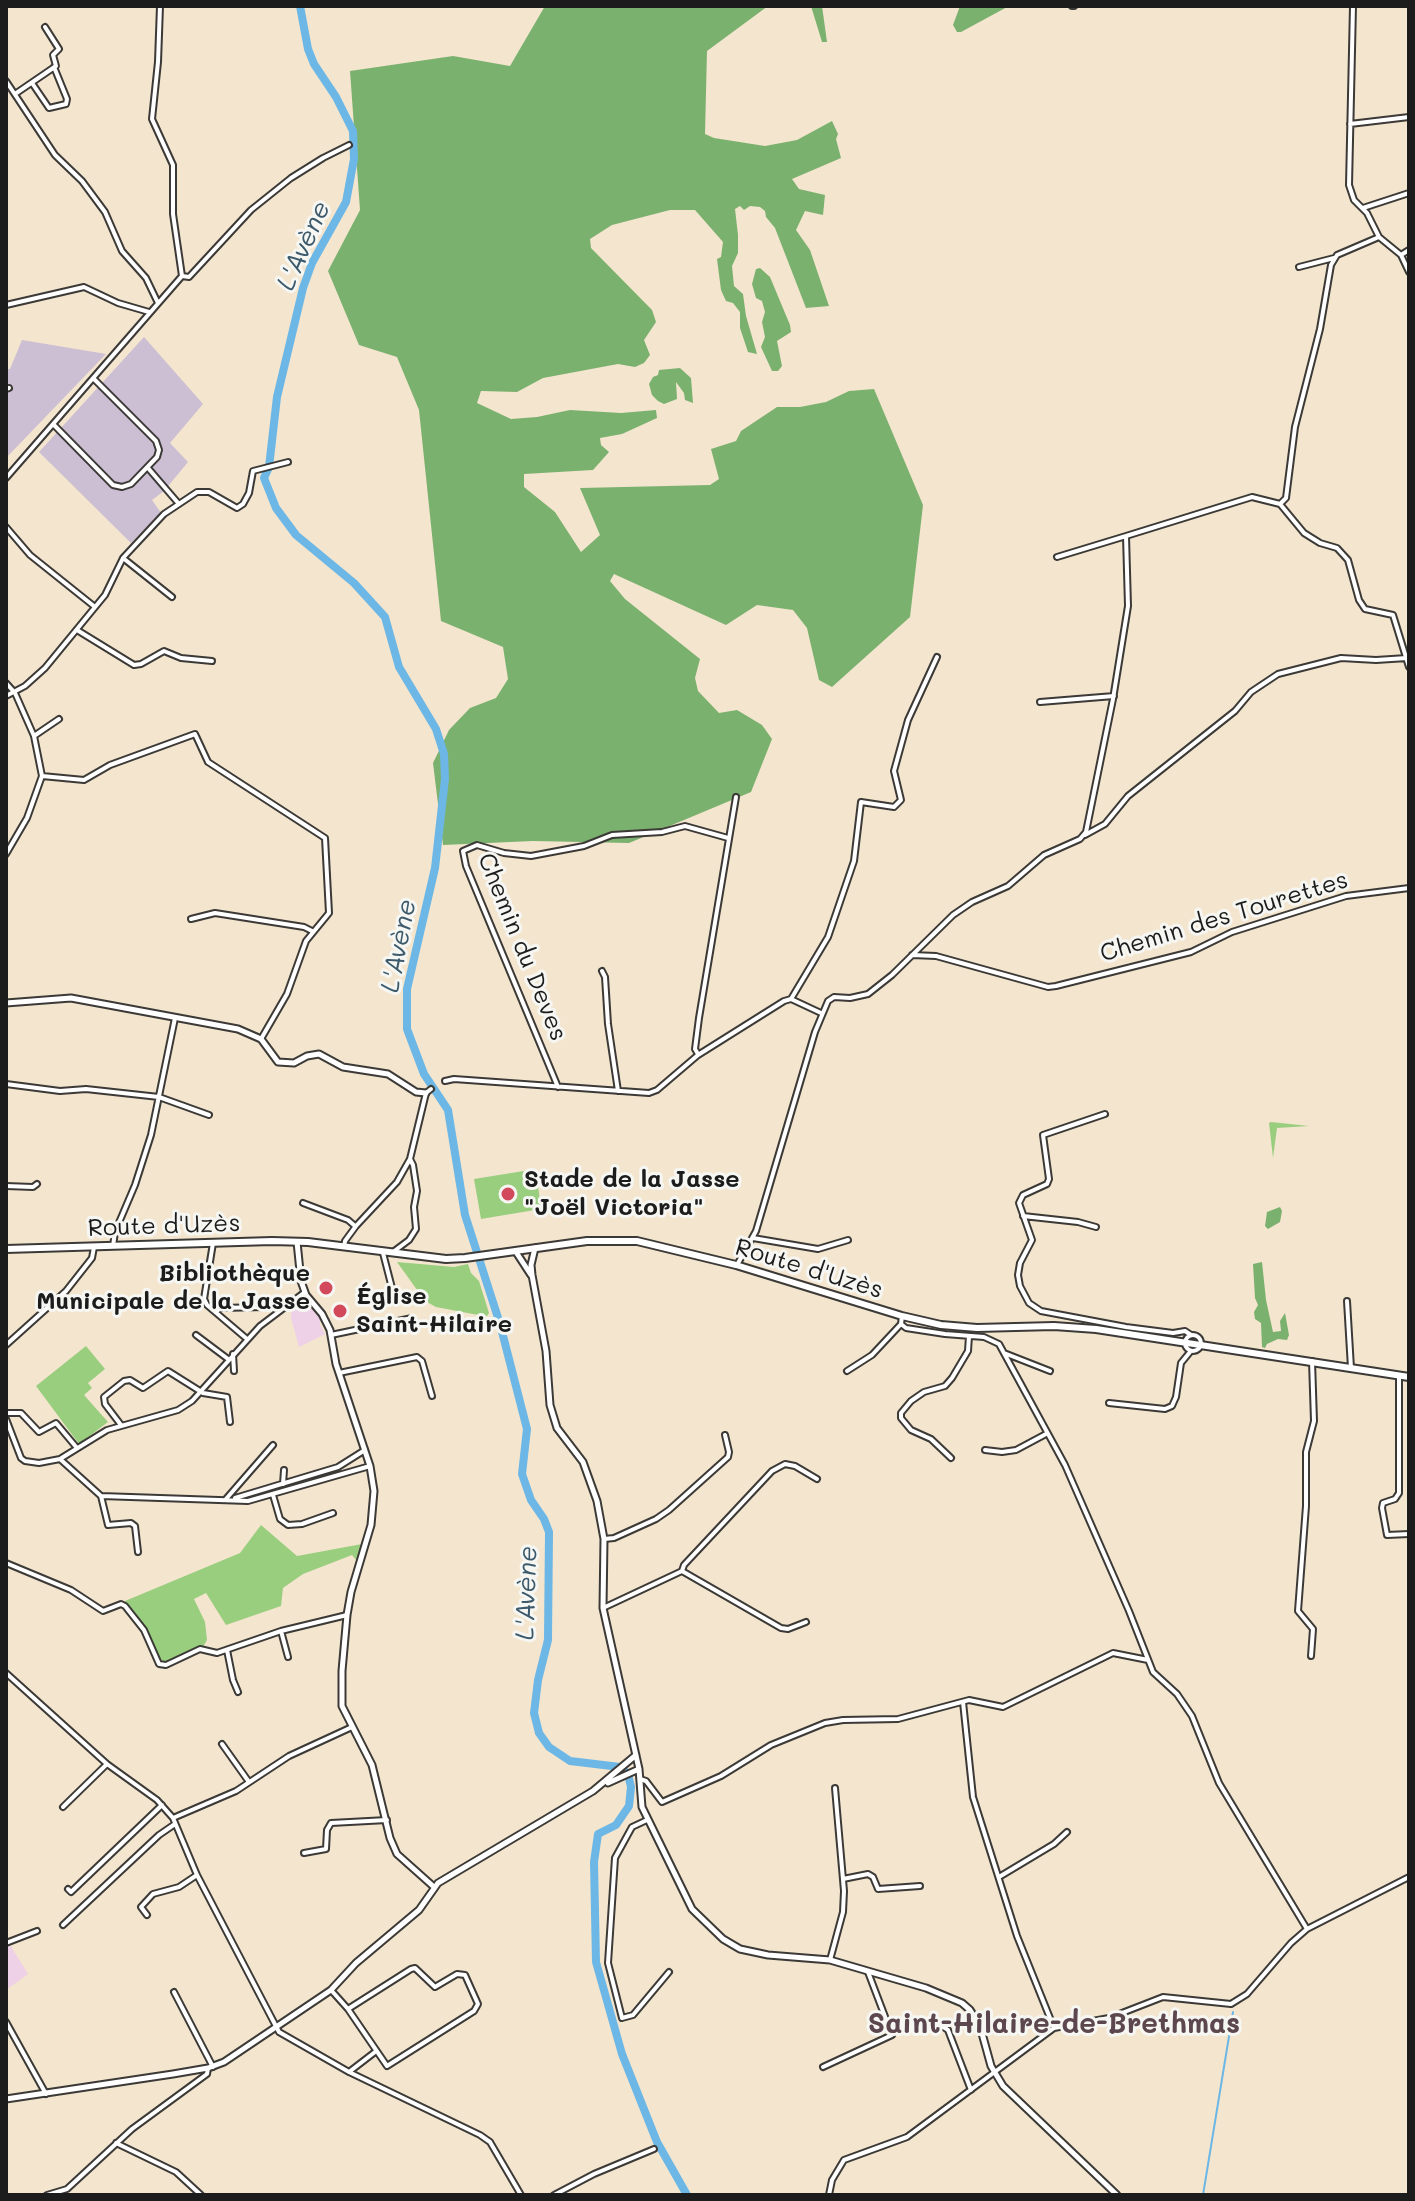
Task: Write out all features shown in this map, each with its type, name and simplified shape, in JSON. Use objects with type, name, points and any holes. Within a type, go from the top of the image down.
[{"type":"main road","name":"Route d'Uzès","points":[[6,1249],[297,1242],[409,1256],[465,1258],[603,1239],[637,1241],[736,1265],[902,1320],[959,1327],[1054,1326],[1200,1344],[1409,1377]]},
{"type":"street","points":[[6,478],[182,276],[173,214],[173,165],[152,119],[160,6]]},
{"type":"street","points":[[1353,6],[1349,185],[1354,200],[1363,208],[1379,237],[1401,255],[1409,272]]},
{"type":"street","points":[[32,83],[49,108],[66,104],[67,99],[54,67],[53,55],[59,49],[45,27]]},
{"type":"street","points":[[15,94],[54,67]]},
{"type":"street","points":[[6,81],[55,155],[82,181],[105,212],[122,251],[146,278],[158,303]]},
{"type":"street","points":[[1350,124],[1409,117]]},
{"type":"street","points":[[182,276],[189,277],[251,210],[291,178],[349,145]]},
{"type":"street","points":[[1363,208],[1409,193]]},
{"type":"street","points":[[1299,267],[1334,258],[1379,237]]},
{"type":"street","points":[[1401,255],[1409,250]]},
{"type":"street","points":[[1280,504],[1286,498],[1295,427],[1320,331],[1334,258]]},
{"type":"street","points":[[6,305],[84,287],[118,303],[149,312]]},
{"type":"street","points":[[54,425],[113,485],[122,487],[131,484],[148,468],[157,457],[159,450],[156,441],[93,378]]},
{"type":"street","points":[[6,696],[15,693],[45,668],[105,595],[123,558],[164,514],[197,492],[209,492],[237,508],[249,493],[253,471],[288,462]]},
{"type":"street","points":[[148,468],[179,504]]},
{"type":"street","points":[[1057,557],[1252,497],[1280,504],[1304,533],[1320,543],[1337,548],[1348,560],[1359,600],[1365,609],[1393,615],[1409,667]]},
{"type":"street","points":[[6,527],[30,555],[95,607]]},
{"type":"street","points":[[1080,839],[1086,832],[1091,812],[1128,606],[1126,536]]},
{"type":"street","points":[[123,558],[172,597]]},
{"type":"street","points":[[77,630],[134,665],[164,651],[181,658],[212,661]]},
{"type":"street","points":[[791,999],[832,926],[854,861],[861,802],[894,807],[901,800],[894,771],[898,754],[908,720],[937,657]]},
{"type":"street","points":[[736,1265],[753,1238],[821,1013],[828,1001],[834,997],[850,998],[868,994],[953,915],[972,902],[1008,886],[1044,855],[1105,824],[1128,796],[1235,711],[1251,692],[1278,674],[1341,658],[1407,658]]},
{"type":"street","points":[[6,683],[15,693],[34,736],[42,776],[27,818],[6,854]]},
{"type":"street","points":[[1040,702],[1114,696]]},
{"type":"street","points":[[34,736],[59,719]]},
{"type":"street","points":[[42,776],[84,780],[110,765],[195,734],[208,762],[325,838],[329,913],[312,931],[287,994],[261,1039]]},
{"type":"street","points":[[698,1055],[695,1049],[699,1018],[736,797]]},
{"type":"street","name":"Chemin du Deves","points":[[558,1087],[466,866],[463,851],[477,845],[504,853],[531,856],[584,846],[612,835],[662,832],[685,826],[728,838]]},
{"type":"street","name":"Chemin des Tourettes","points":[[912,955],[936,956],[1048,987],[1056,986],[1191,952],[1232,932],[1346,896],[1409,888]]},
{"type":"street","points":[[191,919],[215,913],[304,927],[312,931]]},
{"type":"street","points":[[602,971],[618,1091]]},
{"type":"street","points":[[6,1003],[71,998],[238,1029],[261,1039],[278,1062],[294,1063],[319,1054],[343,1067],[388,1074],[416,1092],[428,1091],[410,1159],[397,1182],[356,1226],[344,1247]]},
{"type":"street","points":[[445,1081],[454,1079],[654,1092],[698,1055],[784,1001],[791,999],[821,1013]]},
{"type":"street","points":[[113,1246],[115,1232],[151,1135],[175,1018]]},
{"type":"street","points":[[6,1084],[60,1091],[86,1089],[159,1097],[209,1115]]},
{"type":"street","points":[[1105,1114],[1043,1135],[1049,1179],[1047,1184],[1023,1195],[1019,1203],[1032,1240],[1020,1263],[1018,1275],[1023,1294],[1031,1306],[1046,1312],[1126,1327],[1173,1333],[1185,1331],[1198,1337],[1200,1344],[1181,1363],[1172,1406],[1165,1409],[1109,1403]]},
{"type":"street","points":[[391,1254],[409,1240],[416,1229],[414,1207],[417,1191],[410,1159]]},
{"type":"street","points":[[6,1186],[33,1187],[37,1184]]},
{"type":"street","points":[[303,1203],[356,1226]]},
{"type":"street","points":[[1023,1216],[1096,1227]]},
{"type":"street","points":[[753,1238],[818,1249],[848,1240]]},
{"type":"street","points":[[409,1240],[409,1256]]},
{"type":"street","points":[[297,1242],[301,1281],[305,1292],[326,1319],[339,1373],[370,1466],[374,1491],[371,1525],[347,1615],[340,1697],[372,1765],[397,1854],[434,1887]]},
{"type":"street","points":[[213,1243],[204,1299],[247,1339]]},
{"type":"street","points":[[6,1345],[60,1298],[92,1258],[94,1247]]},
{"type":"street","points":[[535,1248],[532,1275],[545,1339],[552,1416],[588,1473],[604,1539],[603,1608],[636,1755],[642,1807],[698,1916],[732,1946],[759,1954],[830,1960],[954,1999],[970,2010],[980,2026],[994,2073],[1008,2092],[1117,2195]]},
{"type":"street","points":[[516,1252],[532,1275]]},
{"type":"street","points":[[383,1253],[392,1288]]},
{"type":"street","points":[[6,1419],[22,1460],[39,1463],[60,1459],[107,1430],[178,1410],[201,1392],[247,1339],[305,1292]]},
{"type":"street","points":[[1347,1301],[1351,1368]]},
{"type":"street","points":[[216,1312],[220,1308],[265,1307]]},
{"type":"street","points":[[331,1335],[412,1318]]},
{"type":"street","points":[[847,1371],[872,1355],[902,1320],[915,1330],[995,1340],[1065,1465],[1153,1672],[1177,1694],[1192,1716],[1219,1783],[1307,1929]]},
{"type":"street","points":[[196,1335],[228,1359]]},
{"type":"street","points":[[1190,1352],[1186,1342],[1191,1335]]},
{"type":"street","points":[[951,1458],[931,1439],[911,1430],[901,1418],[901,1413],[924,1392],[945,1386],[968,1351],[969,1336]]},
{"type":"street","points":[[1004,1353],[1050,1371]]},
{"type":"street","points":[[233,1354],[234,1371]]},
{"type":"street","points":[[339,1373],[417,1357],[422,1361],[432,1396]]},
{"type":"street","points":[[1311,1656],[1313,1629],[1298,1611],[1306,1506],[1306,1452],[1314,1421],[1312,1361]]},
{"type":"street","points":[[121,1425],[105,1404],[104,1397],[124,1381],[130,1380],[143,1388],[168,1371],[201,1392],[227,1397],[230,1422]]},
{"type":"street","points":[[1399,1375],[1399,1493],[1395,1499],[1383,1503],[1382,1508],[1387,1535],[1409,1534]]},
{"type":"street","points":[[6,1413],[21,1413],[39,1432],[56,1423],[77,1448]]},
{"type":"street","points":[[985,1450],[1016,1450],[1046,1434]]},
{"type":"street","points":[[604,1539],[614,1538],[666,1513],[728,1457],[725,1435]]},
{"type":"street","points":[[226,1499],[273,1445]]},
{"type":"street","points":[[233,1500],[338,1467],[365,1450]]},
{"type":"street","points":[[60,1459],[101,1496],[108,1525],[131,1523],[135,1526],[138,1552]]},
{"type":"street","points":[[603,1608],[682,1571],[684,1565],[772,1471],[785,1464],[795,1466],[817,1479]]},
{"type":"street","points":[[101,1496],[248,1501],[370,1466]]},
{"type":"street","points":[[283,1484],[284,1470]]},
{"type":"street","points":[[273,1495],[280,1519],[288,1525],[302,1524],[333,1513]]},
{"type":"street","points":[[6,1563],[71,1590],[103,1611],[121,1604],[125,1606],[144,1630],[159,1664],[166,1665],[200,1649],[217,1653],[281,1631],[347,1615]]},
{"type":"street","points":[[682,1571],[781,1628],[788,1629],[806,1622]]},
{"type":"street","points":[[281,1631],[288,1657]]},
{"type":"street","points":[[227,1650],[238,1692]]},
{"type":"street","points":[[640,1779],[646,1781],[662,1802],[721,1776],[771,1745],[825,1723],[898,1719],[969,1700],[1003,1707],[1113,1653],[1148,1660]]},
{"type":"street","points":[[6,1673],[107,1764],[137,1783],[173,1818],[197,1875],[279,2032],[349,2072],[480,2135],[490,2142],[521,2195]]},
{"type":"street","points":[[963,1702],[973,1797],[1035,1986],[1054,2028]]},
{"type":"street","points":[[173,1818],[236,1791],[289,1756],[353,1726]]},
{"type":"street","points":[[222,1744],[249,1782]]},
{"type":"street","points":[[618,1775],[636,1755]]},
{"type":"street","points":[[63,1807],[107,1764]]},
{"type":"street","points":[[6,2099],[210,2068],[331,1990],[356,1963],[419,1910],[434,1887],[618,1775],[636,1769]]},
{"type":"street","points":[[830,1960],[833,1941],[841,1925],[843,1879],[835,1788]]},
{"type":"street","points":[[68,1889],[71,1892],[162,1805]]},
{"type":"street","points":[[304,1853],[326,1849],[327,1830],[331,1823],[387,1820]]},
{"type":"street","points":[[647,1820],[632,1827],[615,1858],[608,1963],[622,2018],[633,2015],[669,1972]]},
{"type":"street","points":[[63,1925],[78,1915],[159,1835],[175,1824]]},
{"type":"street","points":[[999,1877],[1054,1844],[1067,1832]]},
{"type":"street","points":[[843,1879],[868,1874],[873,1877],[878,1889],[920,1886]]},
{"type":"street","points":[[147,1915],[141,1907],[153,1894],[179,1887],[197,1875]]},
{"type":"street","points":[[829,2195],[839,2164],[907,2137],[1054,2028],[1109,2018],[1163,1997],[1231,2004],[1247,1994],[1307,1929],[1409,1877]]},
{"type":"street","points":[[6,1943],[37,1931]]},
{"type":"street","points":[[331,1990],[348,2009],[384,2064],[391,2065],[477,2009],[478,2004],[465,1975],[457,1974],[435,1987],[419,1970],[411,1969],[348,2009]]},
{"type":"street","points":[[823,2067],[892,2035],[868,1972]]},
{"type":"street","points":[[174,1992],[210,2068]]},
{"type":"street","points":[[6,2022],[46,2094]]},
{"type":"street","points":[[942,2026],[948,2030],[971,2090]]},
{"type":"street","points":[[349,2072],[375,2052]]},
{"type":"street","points":[[47,2195],[67,2189],[116,2143],[163,2104],[207,2074],[210,2068]]},
{"type":"street","points":[[116,2143],[176,2172],[201,2195]]},
{"type":"street","points":[[554,2195],[654,2149]]},
{"type":"shaded area","points":[[144,337],[203,404],[170,443],[188,462],[164,491],[152,500],[161,513],[131,543],[39,452]]},
{"type":"shaded area","points":[[22,340],[106,354],[6,458],[6,369],[10,369]]},
{"type":"shaded area","points":[[298,1301],[305,1301],[320,1317],[325,1334],[299,1347],[291,1318],[291,1307]]},
{"type":"shaded area","points":[[9,1943],[28,1974],[6,1990],[6,1944]]},
{"type":"green space","points":[[545,6],[768,6],[707,51],[705,134],[765,146],[797,140],[832,121],[838,134],[836,139],[841,158],[792,179],[799,189],[825,195],[823,215],[805,211],[796,230],[810,250],[829,306],[806,308],[775,228],[765,211],[750,206],[744,210],[740,206],[735,209],[738,253],[732,266],[734,286],[743,294],[757,354],[748,352],[740,328],[740,312],[733,303],[726,301],[721,290],[717,259],[721,257],[723,242],[695,210],[670,210],[612,225],[590,239],[591,248],[652,310],[656,322],[644,340],[650,355],[644,363],[635,367],[618,364],[543,378],[517,392],[481,391],[477,403],[511,419],[570,410],[621,413],[656,410],[657,418],[622,434],[600,438],[601,445],[609,452],[593,470],[524,474],[524,487],[555,512],[581,552],[600,535],[580,488],[710,485],[719,479],[711,449],[736,441],[741,431],[777,407],[800,407],[826,402],[849,391],[874,389],[923,505],[910,617],[832,687],[819,680],[807,628],[793,610],[757,605],[726,625],[614,574],[610,581],[625,599],[700,659],[695,678],[698,691],[719,713],[737,710],[762,725],[772,739],[751,792],[629,843],[533,841],[443,845],[433,763],[449,730],[470,708],[496,698],[508,679],[503,647],[441,621],[419,410],[397,357],[359,345],[328,271],[360,210],[350,71],[453,56],[510,66]]},
{"type":"green space","points":[[811,6],[822,6],[827,42],[822,42]]},
{"type":"green space","points":[[960,6],[1009,6],[957,32],[953,25]]},
{"type":"green space","points":[[760,268],[770,277],[790,325],[791,332],[777,341],[782,366],[778,371],[772,371],[761,347],[765,337],[762,322],[765,312],[752,284],[756,269]]},
{"type":"green space","points":[[680,368],[691,378],[693,403],[685,400],[676,382],[677,399],[664,404],[658,401],[652,395],[649,384],[653,377],[658,375],[659,370]]},
{"type":"green space","points":[[1269,1123],[1309,1126],[1277,1128],[1273,1158]]},
{"type":"green space","name":"Stade de la Jasse \"Joël Victoria\"","points":[[536,1169],[541,1209],[481,1219],[474,1179]]},
{"type":"green space","points":[[1280,1207],[1280,1222],[1268,1229],[1265,1226],[1267,1212]]},
{"type":"green space","points":[[397,1262],[454,1267],[468,1264],[479,1281],[489,1313],[487,1316],[478,1315],[436,1307],[425,1301]]},
{"type":"green space","points":[[1262,1262],[1273,1332],[1281,1331],[1280,1321],[1285,1313],[1289,1335],[1287,1340],[1278,1339],[1265,1348],[1262,1347],[1261,1323],[1255,1319],[1254,1312],[1258,1305],[1253,1264]]},
{"type":"green space","points":[[86,1346],[105,1369],[88,1383],[92,1388],[84,1395],[108,1422],[79,1444],[36,1386]]},
{"type":"green space","points":[[261,1525],[297,1556],[362,1544],[357,1561],[352,1555],[303,1574],[283,1588],[281,1606],[226,1625],[206,1593],[194,1599],[205,1622],[207,1640],[203,1647],[167,1663],[160,1661],[136,1615],[123,1606],[125,1601],[240,1553]]},
{"type":"waterway","name":"L'Avène","points":[[300,6],[314,64],[336,97],[353,131],[354,159],[346,202],[312,263],[303,288],[277,397],[269,467],[264,478],[276,508],[296,535],[354,583],[385,617],[399,667],[436,729],[444,754],[445,779],[435,868],[407,989],[407,1029],[424,1074],[448,1110],[465,1215],[500,1324],[527,1429],[522,1474],[531,1500],[549,1532],[548,1640],[534,1713],[539,1733],[549,1747],[570,1761],[620,1767],[628,1774],[631,1787],[629,1806],[616,1825],[598,1834],[594,1862],[596,1962],[622,2054],[657,2142],[687,2195]]},
{"type":"waterway","points":[[1203,2195],[1233,2012]]},
{"type":"place","name":"Stade de la Jasse \"Joël Victoria\"","points":[[508,1194]]},
{"type":"place","name":"Bibliothèque Municipale de la Jasse","points":[[326,1288]]},
{"type":"place","name":"Église Saint-Hilaire","points":[[340,1311]]},
{"type":"district","name":"Saint-Hilaire-de-Brethmas","points":[[1054,2024]]}]
